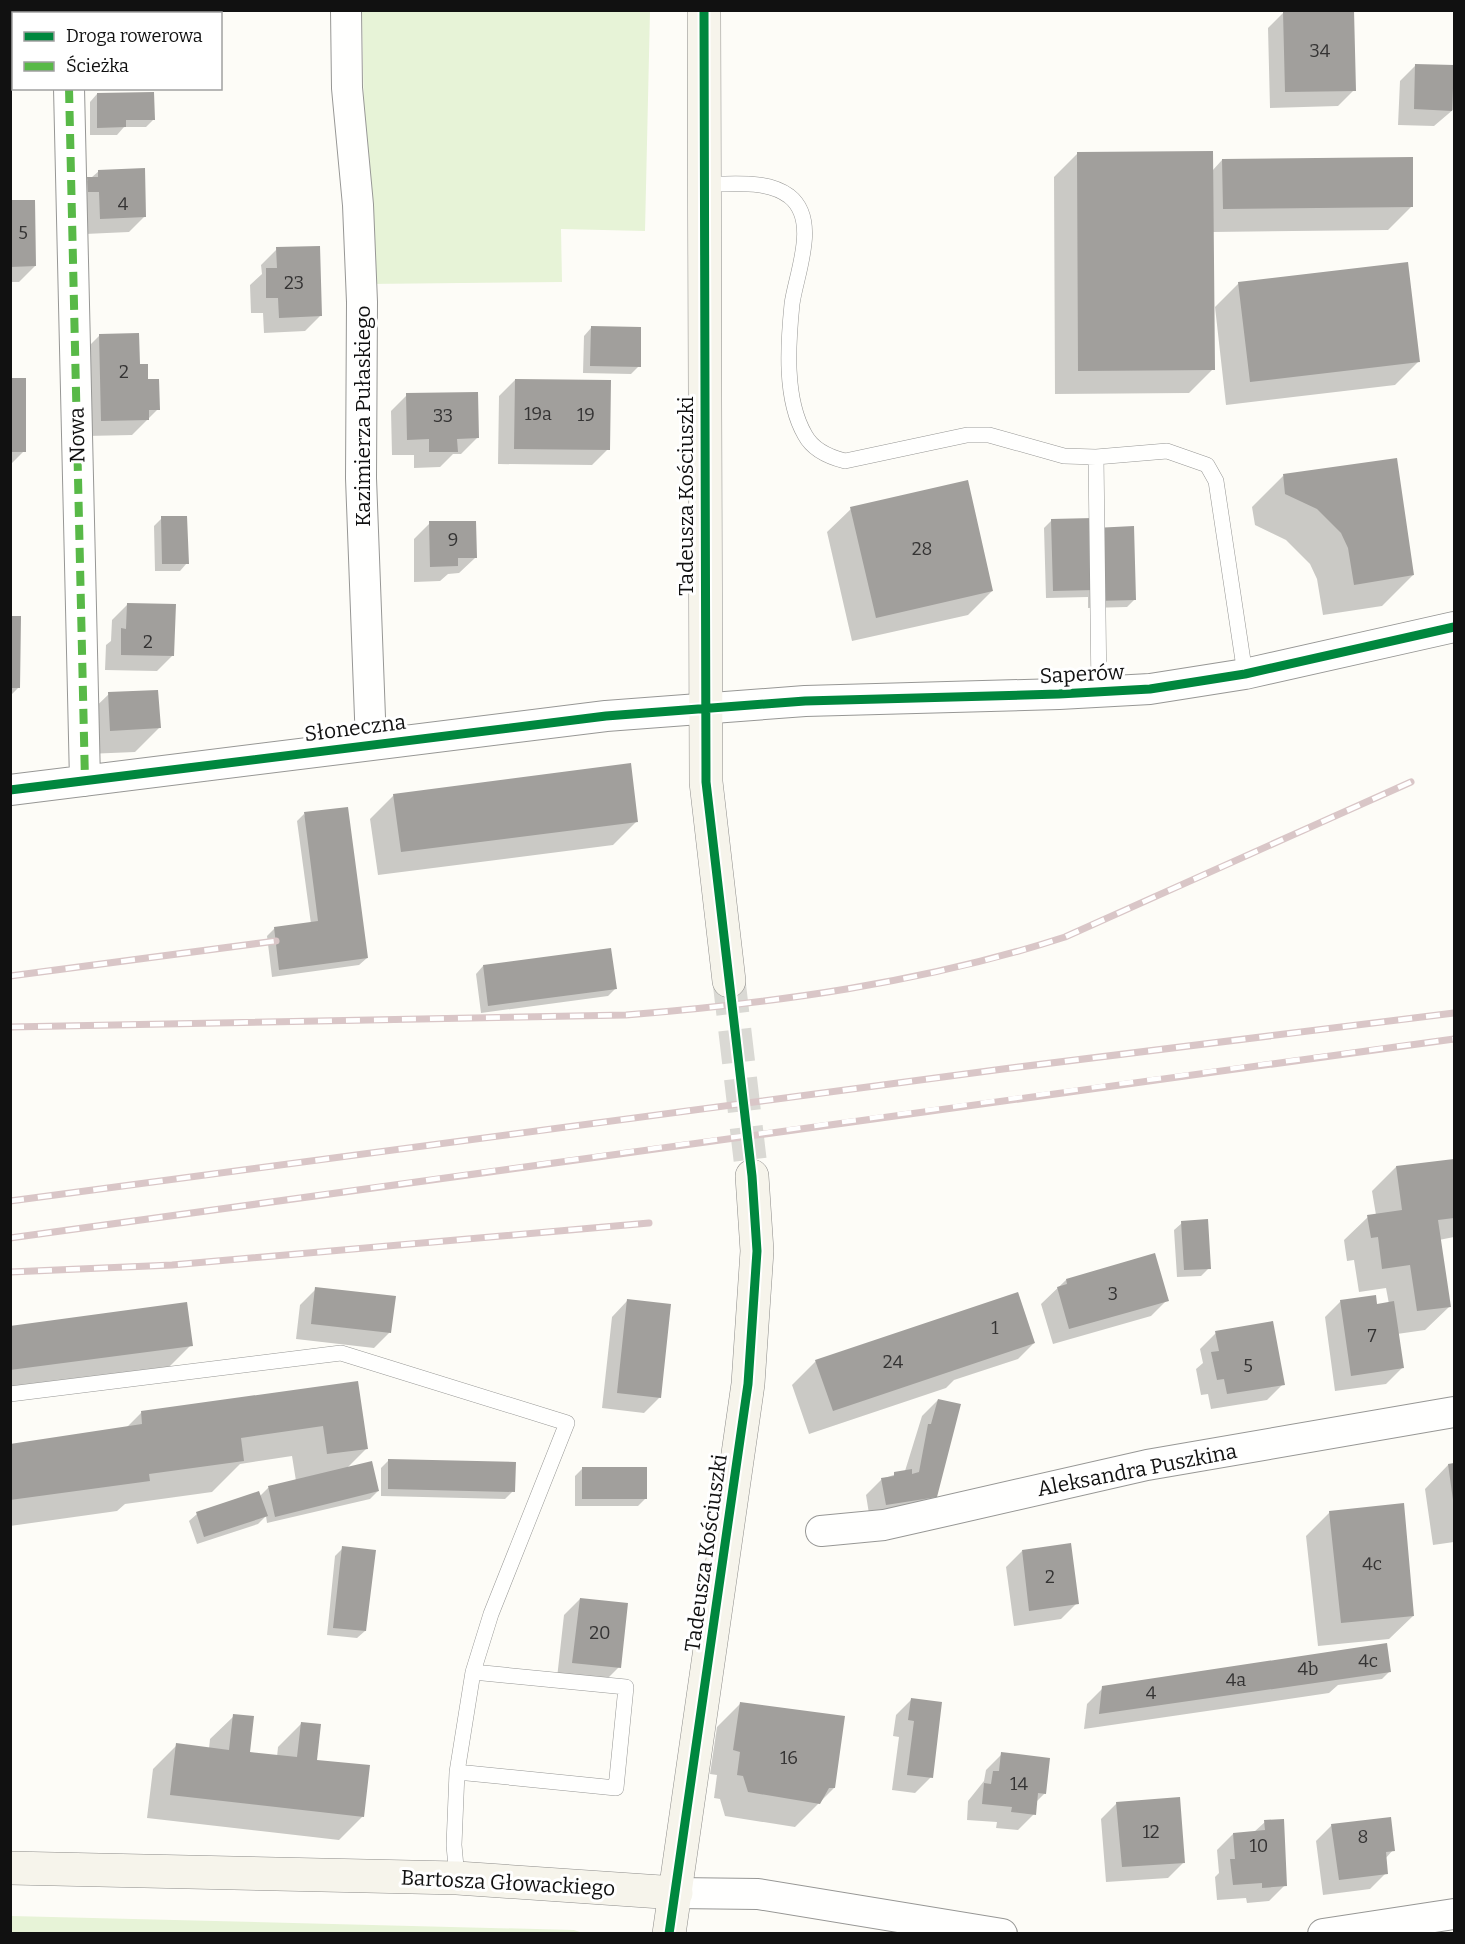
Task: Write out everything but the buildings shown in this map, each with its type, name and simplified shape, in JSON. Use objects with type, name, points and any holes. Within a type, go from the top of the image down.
[{"type":"street","name":"Kazimierza Pułaskiego","points":[[346,10],[347,88],[358,205],[362,302],[361,478],[371,744]]},
{"type":"street","name":"Tadeusza Kościuszki","points":[[704,10],[706,782],[729,981]]},
{"type":"street","name":"Nowa","points":[[69,90],[85,781]]},
{"type":"street","name":"Saperów","points":[[705,708],[805,701],[1099,692],[1160,687],[1245,674],[1455,627]]},
{"type":"street","name":"Słoneczna","points":[[10,790],[606,716],[705,708]]},
{"type":"street","name":"Tadeusza Kościuszki","points":[[669,1934],[748,1384],[757,1251],[752,1176]]},
{"type":"street","name":"Aleksandra Puszkina","points":[[821,1532],[884,1525],[1147,1465],[1455,1412]]},
{"type":"street","name":"Bartosza Głowackiego","points":[[10,1868],[457,1878],[676,1893],[759,1894],[1002,1934]]},
{"type":"street","points":[[1323,1934],[1445,1915]]},
{"type":"lane","points":[[705,184],[765,185],[791,198],[799,208],[804,238],[792,306],[791,384],[796,414],[805,435],[829,457],[845,461],[861,459],[967,435],[990,435],[1064,456],[1096,457],[1167,451],[1207,465],[1216,481],[1245,674]]},
{"type":"lane","points":[[1096,457],[1099,692]]},
{"type":"lane","points":[[10,1394],[340,1353],[567,1423],[491,1614],[473,1672],[457,1772],[454,1845],[457,1878]]},
{"type":"lane","points":[[457,1772],[616,1788],[626,1687],[473,1672]]},
{"type":"green space","points":[[362,11],[650,11],[645,231],[561,229],[562,282],[367,284]]},
{"type":"green space","points":[[11,1916],[574,1930],[583,1933],[11,1934]]},
{"type":"tunnel","points":[[729,981],[752,1176]]},
{"type":"railway","points":[[10,1027],[626,1015],[737,1004],[848,989],[957,967],[1065,937],[1411,782]]},
{"type":"railway","points":[[10,976],[276,941]]},
{"type":"railway","points":[[10,1201],[1003,1069],[1454,1013]]},
{"type":"railway","points":[[10,1238],[1454,1039]]},
{"type":"railway","points":[[10,1272],[172,1265],[649,1223]]},
{"type":"marked path","points":[[69,90],[85,781]]},
{"type":"cycle path","points":[[669,1934],[748,1384],[757,1251],[752,1176],[706,782],[704,10]]},
{"type":"cycle path","points":[[10,790],[606,716],[805,701],[1059,694],[1150,689],[1245,674],[1454,627]]}]
